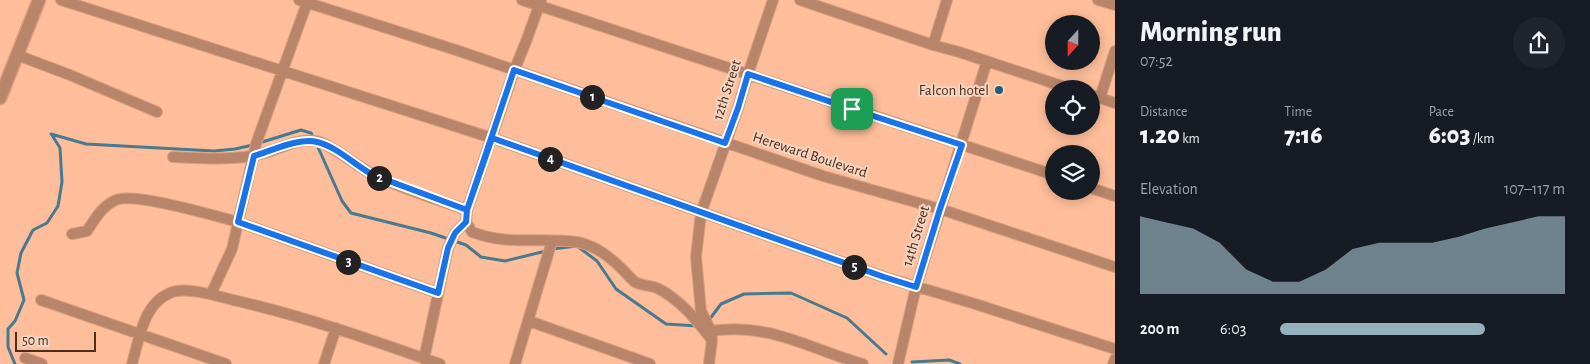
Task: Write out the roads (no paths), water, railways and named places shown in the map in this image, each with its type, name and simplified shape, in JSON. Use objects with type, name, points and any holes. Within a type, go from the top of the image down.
[{"type":"street","points":[[0,98],[39,0]]},
{"type":"street","points":[[61,0],[492,138],[884,277],[1115,349]]},
{"type":"street","points":[[522,0],[540,3],[1045,173]]},
{"type":"street","name":"12th Street","points":[[709,364],[712,335],[702,311],[696,258],[702,213],[773,0]]},
{"type":"street","points":[[800,0],[933,46],[1045,80]]},
{"type":"street","points":[[933,46],[947,0]]},
{"type":"street","points":[[1098,0],[1115,5]]},
{"type":"street","points":[[211,294],[232,249],[254,156],[305,1]]},
{"type":"street","name":"Hereward Boulevard","points":[[305,1],[453,49],[823,176],[940,209],[1115,267]]},
{"type":"street","points":[[540,3],[514,70],[467,210],[466,222],[472,232],[484,236],[525,242],[578,242],[599,249],[637,283],[656,288],[678,303],[692,314],[712,335],[730,328],[767,332],[863,364]]},
{"type":"street","points":[[1100,87],[1115,51]]},
{"type":"street","points":[[17,56],[70,75],[157,112]]},
{"type":"street","name":"14th Street","points":[[898,364],[916,287],[962,145],[986,61]]},
{"type":"street","points":[[1100,98],[1115,103]]},
{"type":"street","points":[[172,158],[254,156],[299,142],[315,141],[326,144],[373,175],[467,210]]},
{"type":"street","points":[[1100,191],[1115,196]]},
{"type":"street","points":[[72,234],[87,231],[98,214],[108,204],[121,198],[136,198],[238,222],[438,293]]},
{"type":"street","points":[[424,359],[451,240],[466,222]]},
{"type":"street","points":[[515,364],[552,242]]},
{"type":"street","points":[[132,364],[144,321],[157,300],[171,292],[190,292],[211,294],[267,308],[336,328],[440,364]]},
{"type":"street","points":[[41,300],[226,364]]},
{"type":"street","points":[[529,321],[650,364]]},
{"type":"street","points":[[324,364],[336,328]]},
{"type":"street","points":[[25,358],[42,364]]},
{"type":"street","points":[[1113,364],[1115,359]]},
{"type":"waterway","points":[[259,143],[301,130],[311,133],[314,139]]},
{"type":"waterway","points":[[51,134],[86,144],[214,151],[253,145]]},
{"type":"waterway","points":[[15,364],[8,347],[8,329],[15,321],[24,300],[17,273],[21,253],[33,230],[47,223],[58,206],[62,182],[60,148],[52,135]]},
{"type":"waterway","points":[[317,145],[342,201],[351,213],[431,233],[466,245],[481,257],[505,261],[546,251]]},
{"type":"waterway","points":[[552,249],[577,246],[597,261],[616,289],[666,324],[698,326]]},
{"type":"waterway","points":[[709,320],[721,304],[744,294],[791,293],[847,318],[886,354]]},
{"type":"waterway","points":[[912,362],[949,360],[960,364]]},
{"type":"place","name":"Falcon hotel","points":[[999,90]]}]
